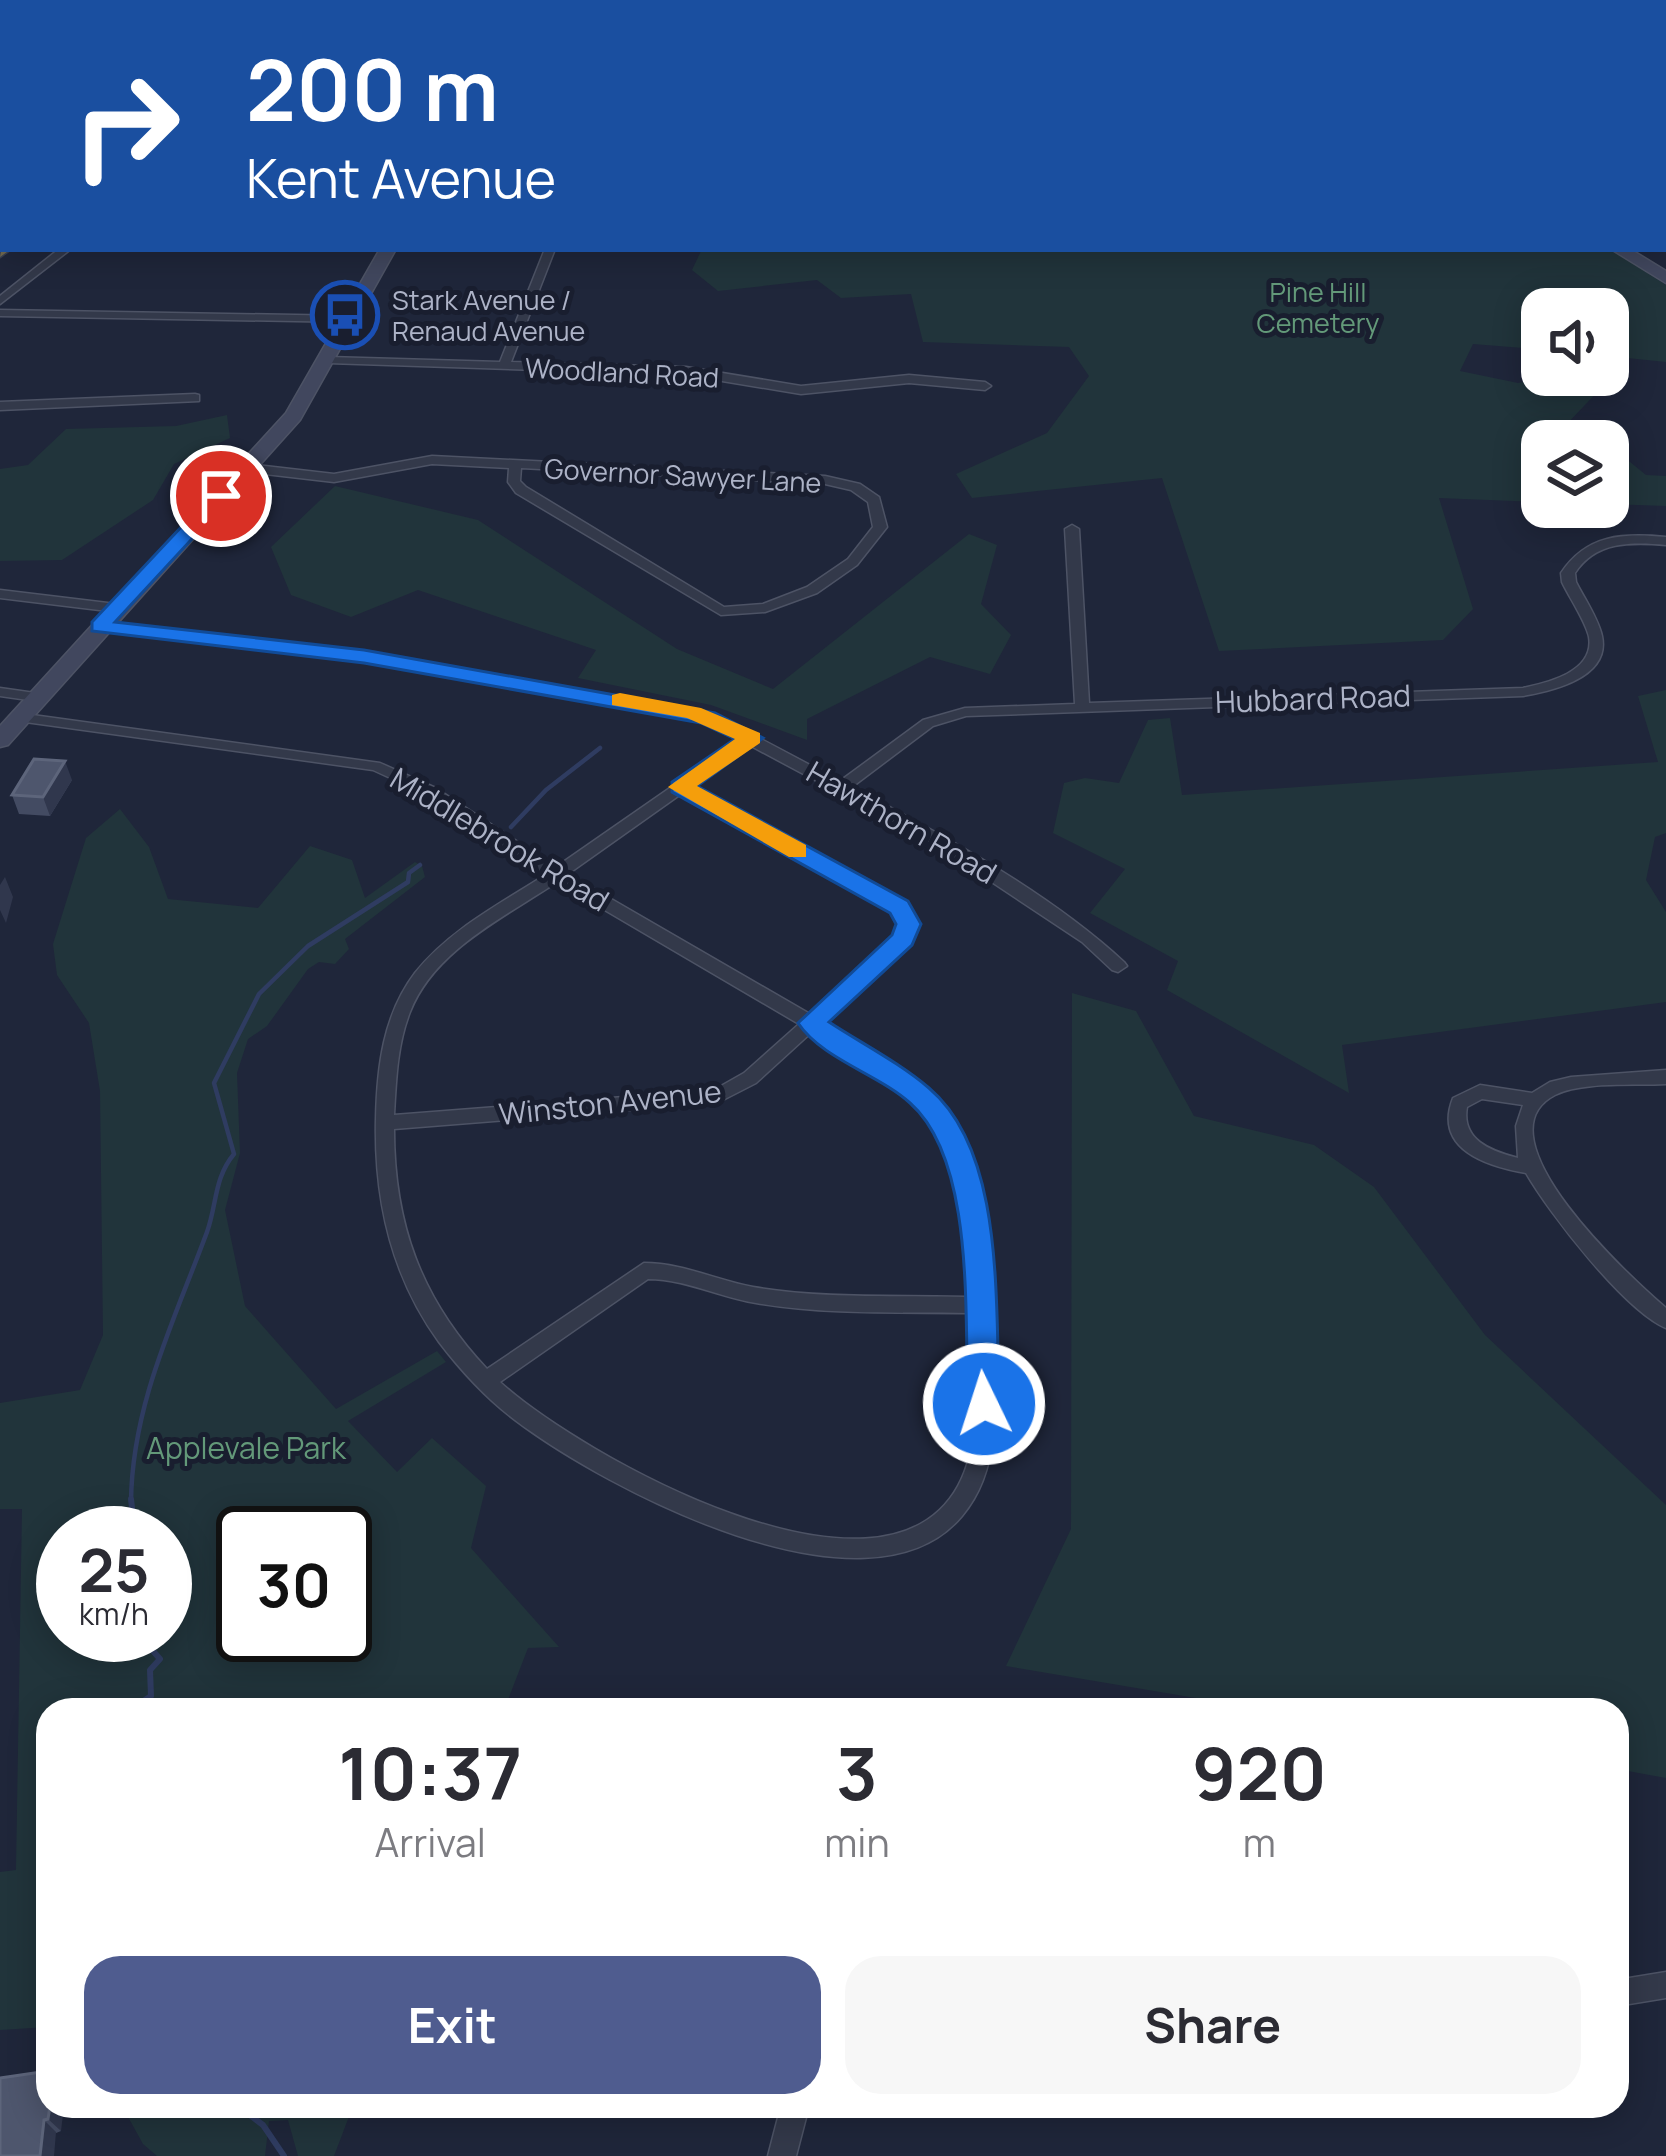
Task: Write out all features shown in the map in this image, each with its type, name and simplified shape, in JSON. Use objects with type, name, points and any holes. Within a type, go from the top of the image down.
[{"type":"main road","points":[[0,740],[294,416],[386,252]]},
{"type":"main road","points":[[1624,252],[1666,278]]},
{"type":"street","points":[[1287,0],[1309,0]]},
{"type":"street","points":[[0,301],[62,252]]},
{"type":"street","points":[[504,366],[549,252]]},
{"type":"street","points":[[0,313],[351,319]]},
{"type":"street","name":"Woodland Road","points":[[328,360],[686,370],[800,391],[909,379],[985,386]]},
{"type":"street","points":[[0,406],[195,398]]},
{"type":"street","name":"Governor Sawyer Lane","points":[[248,467],[334,478],[418,460],[842,482],[874,500],[880,527],[861,554],[783,602],[754,611],[721,611],[521,490],[514,482],[515,467]]},
{"type":"street","points":[[1072,529],[1082,705]]},
{"type":"street","name":"Hubbard Road","points":[[843,786],[916,730],[944,717],[983,710],[1522,692],[1552,687],[1576,676],[1596,648],[1596,638],[1569,582],[1568,573],[1577,557],[1606,543],[1666,541]]},
{"type":"street","points":[[0,594],[116,608]]},
{"type":"street","name":"Hawthorn Road","points":[[100,627],[202,642],[335,652],[525,688],[654,704],[707,717],[843,786],[995,874],[1088,938],[1118,966]]},
{"type":"street","points":[[0,692],[35,697]]},
{"type":"street","name":"Middlebrook Road","points":[[18,717],[392,770],[557,874],[906,1084],[943,1123],[972,1197],[984,1424],[969,1489],[939,1525],[894,1546],[839,1548],[792,1540],[700,1513],[611,1472],[566,1445],[485,1382],[440,1327],[405,1266],[389,1205],[385,1123],[392,1047],[398,1019],[416,986],[460,940],[557,874],[752,738]]},
{"type":"street","name":"Winston Avenue","points":[[385,1123],[717,1096],[750,1078],[908,932],[905,915],[888,900],[680,787]]},
{"type":"street","points":[[1531,1167],[1491,1157],[1471,1146],[1461,1136],[1454,1116],[1459,1103],[1480,1092],[1535,1100],[1564,1085],[1666,1077]]},
{"type":"street","points":[[1535,1100],[1525,1124],[1524,1146],[1531,1167],[1617,1275],[1666,1320]]},
{"type":"street","points":[[485,1382],[644,1271],[668,1271],[708,1285],[798,1300],[976,1305]]},
{"type":"street","points":[[1629,1991],[1666,1985]]},
{"type":"street","points":[[782,2156],[792,2118]]},
{"type":"green space","name":"Pine Hill Cemetery","points":[[701,252],[1615,252],[1666,285],[1666,362],[1629,358],[1629,288],[1521,288],[1521,348],[1473,344],[1460,371],[1521,382],[1521,396],[1593,396],[1571,420],[1521,420],[1521,501],[1439,498],[1473,609],[1443,640],[1219,651],[1162,478],[972,498],[956,474],[1047,433],[1089,376],[1069,347],[923,342],[911,294],[841,298],[817,280],[718,291],[692,270]]},
{"type":"green space","points":[[227,415],[230,438],[174,464],[153,500],[62,560],[0,561],[0,469],[28,465],[66,429],[176,426]]},
{"type":"green space","points":[[1629,461],[1646,475],[1666,476],[1666,506],[1629,505]]},
{"type":"green space","points":[[335,486],[478,520],[677,649],[773,689],[969,534],[997,545],[981,604],[1011,635],[990,674],[930,657],[807,719],[807,740],[711,705],[578,678],[596,650],[418,590],[351,617],[291,595],[271,547]]},
{"type":"green space","points":[[1666,690],[1666,833],[1655,837],[1646,880],[1666,912],[1666,1002],[1342,1045],[1349,1093],[1167,990],[1178,961],[1090,913],[1125,869],[1053,833],[1064,783],[1085,778],[1119,783],[1148,720],[1170,718],[1182,795],[1658,762],[1638,696]]},
{"type":"green space","name":"Applevale Park","points":[[120,809],[149,847],[168,899],[258,908],[310,846],[352,860],[365,898],[415,862],[422,866],[425,877],[345,939],[349,949],[335,964],[319,962],[308,969],[267,1026],[248,1039],[237,1073],[240,1153],[225,1210],[245,1306],[336,1409],[437,1351],[446,1362],[348,1421],[397,1472],[432,1438],[486,1486],[471,1548],[559,1647],[528,1648],[509,1698],[36,1698],[36,2028],[0,2030],[0,1872],[16,1870],[22,1509],[0,1509],[0,1403],[80,1390],[103,1335],[100,1091],[89,1023],[57,975],[53,944],[86,838]]},
{"type":"green space","points":[[1072,993],[1136,1011],[1194,1116],[1314,1145],[1374,1187],[1485,1335],[1666,1505],[1666,1778],[1629,1771],[1629,1698],[1196,1698],[1006,1666],[1071,1529]]},
{"type":"green space","points":[[129,2118],[348,2118],[334,2156],[298,2156],[288,2120],[269,2121],[265,2156],[157,2156],[143,2144]]},
{"type":"building","points":[[34,759],[65,761],[43,797],[12,795]]},
{"type":"building","points":[[36,2073],[36,2118],[48,2118],[44,2120],[40,2156],[0,2156],[0,2078]]},
{"type":"waterway","points":[[511,827],[546,790],[600,748]]},
{"type":"waterway","points":[[131,1500],[147,1397],[207,1232],[219,1182],[234,1154],[214,1083],[259,994],[308,946],[408,882],[409,873],[420,865]]},
{"type":"waterway","points":[[131,1500],[132,1506]]},
{"type":"waterway","points":[[148,1698],[150,1670],[157,1662]]},
{"type":"waterway","points":[[254,2118],[284,2156]]},
{"type":"slow traffic","points":[[620,700],[693,713],[752,738],[680,787],[798,851]]},
{"type":"place","name":"Stark Avenue / Renaud Avenue","points":[[345,315]]},
{"type":"route","points":[[221,496],[100,627],[202,642],[335,652],[525,688],[654,704],[707,717],[752,738],[680,787],[899,907],[908,932],[898,946],[811,1023],[920,1096],[943,1123],[959,1154],[972,1197],[984,1404]]}]
